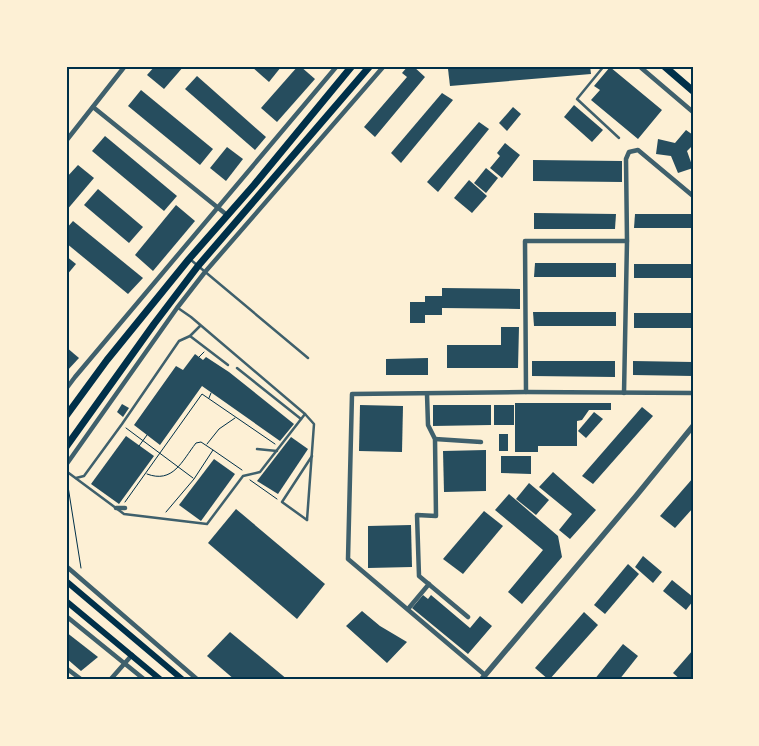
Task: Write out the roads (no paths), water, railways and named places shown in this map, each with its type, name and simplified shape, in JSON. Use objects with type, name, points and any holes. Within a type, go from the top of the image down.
[{"type":"main road","points":[[66,416],[107,360],[352,66]]},
{"type":"main road","points":[[66,447],[159,316],[198,266],[370,66]]},
{"type":"main road","points":[[664,66],[693,91]]},
{"type":"main road","points":[[66,581],[183,680]]},
{"type":"main road","points":[[66,600],[161,680]]},
{"type":"street","points":[[66,141],[125,66]]},
{"type":"street","points":[[66,389],[74,377],[337,66]]},
{"type":"street","points":[[66,465],[177,308],[205,272],[384,66]]},
{"type":"street","points":[[639,66],[693,112]]},
{"type":"street","points":[[93,107],[227,215]]},
{"type":"street","points":[[624,393],[627,241],[626,159],[629,152],[638,150],[693,196]]},
{"type":"street","points":[[526,392],[525,241],[627,241]]},
{"type":"street","points":[[693,393],[352,394],[348,559],[408,609],[483,677],[693,426]]},
{"type":"street","points":[[427,394],[428,425],[435,439],[436,516],[417,515],[419,576],[468,617]]},
{"type":"street","points":[[435,439],[481,442]]},
{"type":"street","points":[[66,566],[198,680]]},
{"type":"street","points":[[408,609],[429,584]]},
{"type":"street","points":[[66,616],[145,680]]},
{"type":"street","points":[[110,680],[132,655]]},
{"type":"street","points":[[66,668],[82,680]]},
{"type":"street","points":[[71,679],[75,674]]},
{"type":"lane","points":[[604,66],[577,99],[619,138]]},
{"type":"lane","points":[[189,260],[308,358]]},
{"type":"lane","points":[[177,308],[305,414],[314,424],[313,456],[307,520],[282,502],[313,456]]},
{"type":"lane","points":[[76,478],[84,476],[179,341],[190,336],[200,326]]},
{"type":"lane","points":[[190,336],[228,365]]},
{"type":"lane","points":[[237,368],[301,419]]},
{"type":"lane","points":[[66,471],[120,508],[124,514],[207,524],[244,476],[260,472],[305,414]]},
{"type":"lane","points":[[257,449],[277,451]]}]
